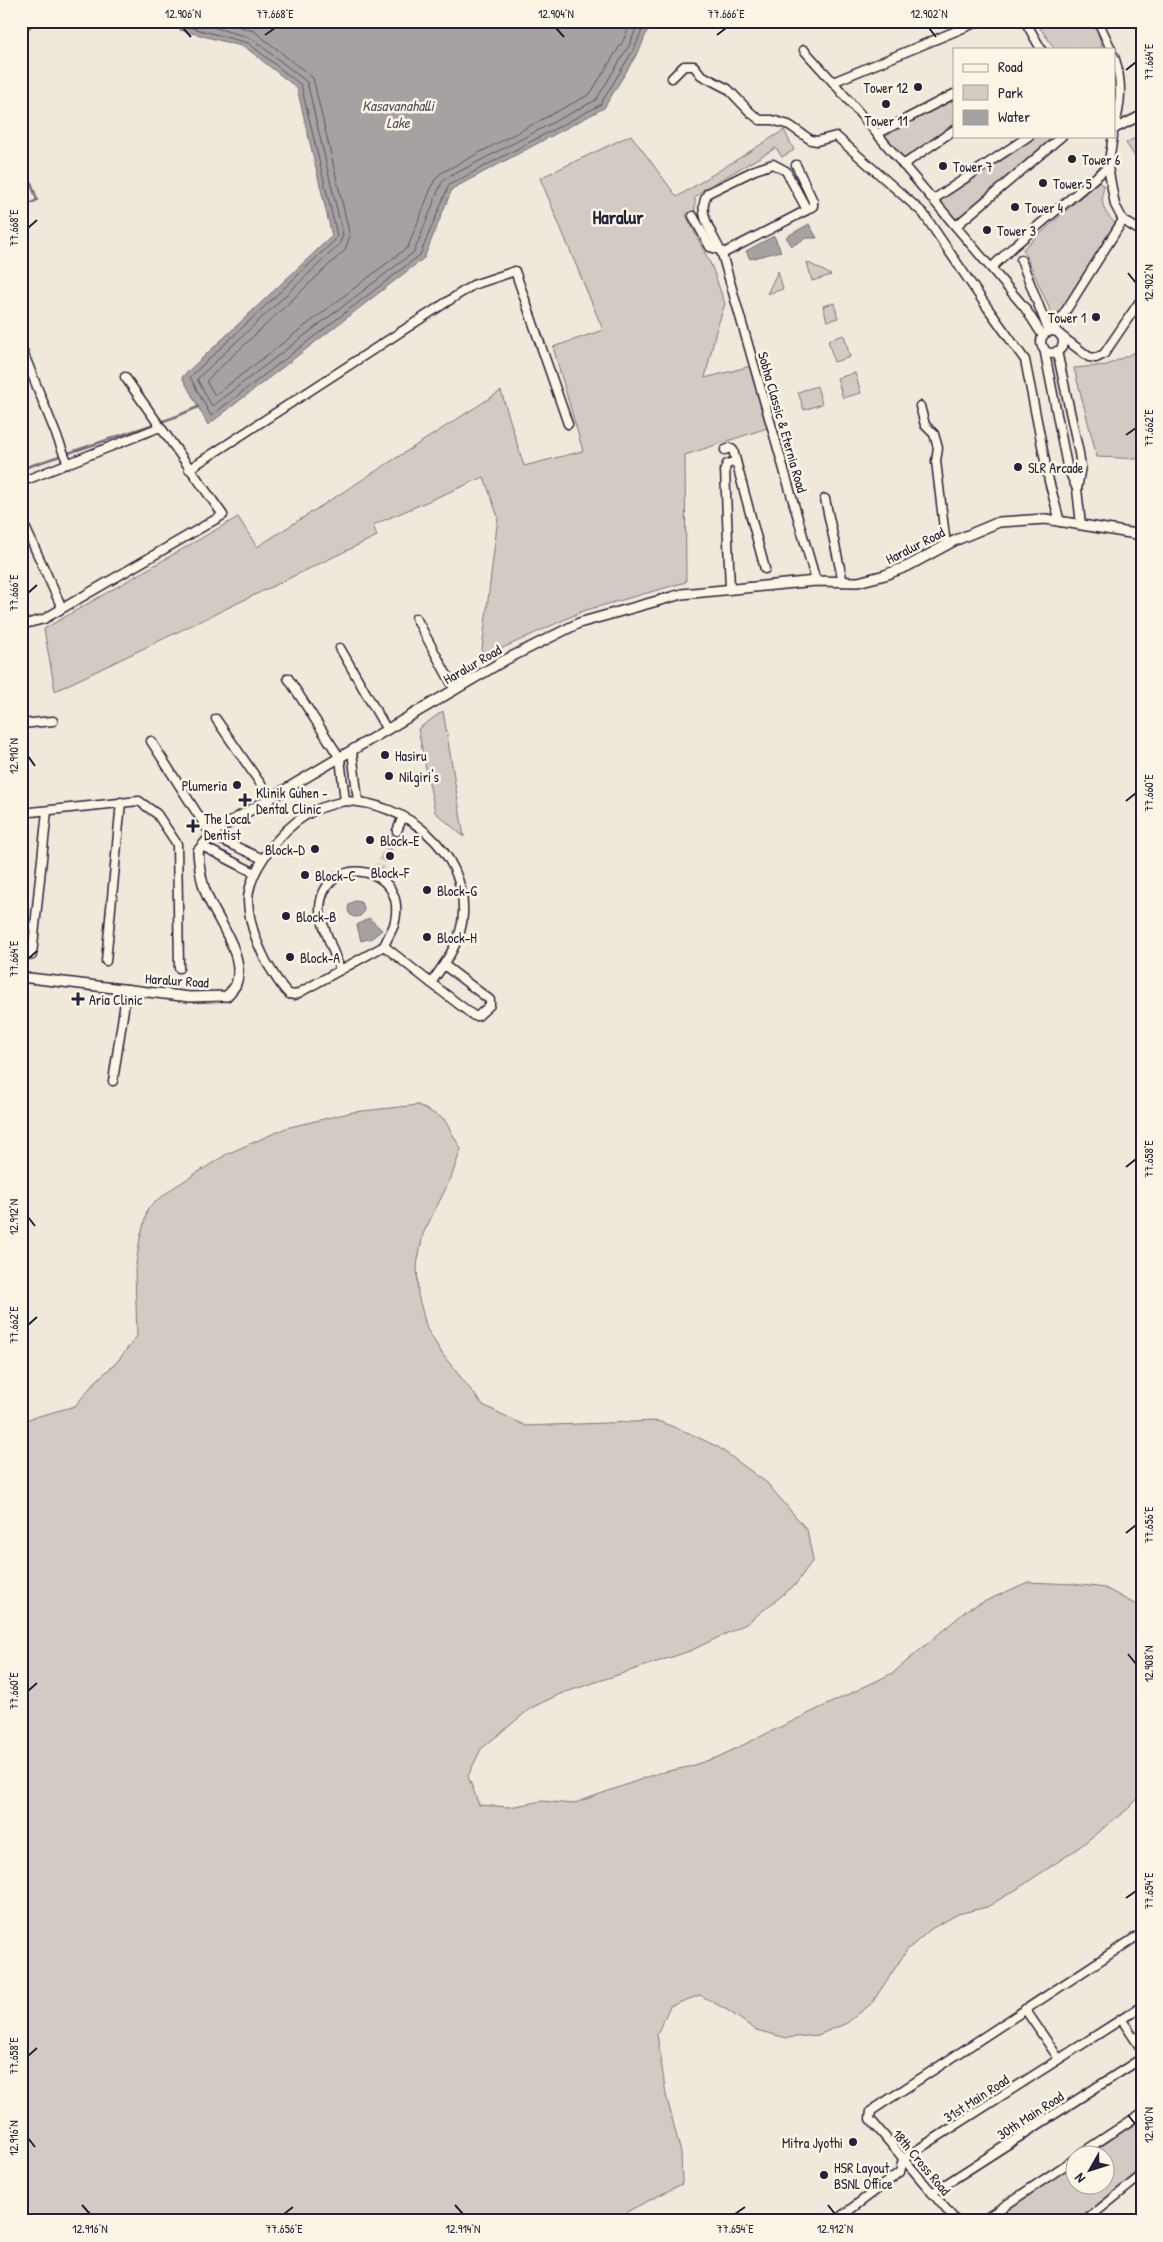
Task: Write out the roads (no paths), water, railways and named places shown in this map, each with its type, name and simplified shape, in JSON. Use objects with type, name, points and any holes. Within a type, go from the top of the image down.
[{"type":"street","points":[[834,82],[980,21]]},
{"type":"street","points":[[1025,21],[1040,48]]},
{"type":"street","points":[[1098,21],[1111,48]]},
{"type":"street","points":[[804,50],[834,82],[1025,308],[1063,344],[1057,351],[1052,353],[1044,348]]},
{"type":"street","points":[[1116,65],[1121,102],[1116,122]]},
{"type":"street","points":[[672,78],[684,66],[694,66],[701,75],[728,89],[751,114],[760,120],[772,120],[789,126],[811,140],[817,141],[836,136],[923,213],[1025,360],[1049,482],[1060,522]]},
{"type":"street","points":[[877,134],[953,95]]},
{"type":"street","points":[[1116,129],[1142,115]]},
{"type":"street","points":[[904,165],[953,131]]},
{"type":"street","points":[[934,199],[1026,138]]},
{"type":"street","points":[[956,226],[1060,138]]},
{"type":"street","points":[[1113,138],[1108,168],[1115,205],[1123,220],[1142,232]]},
{"type":"street","name":"Sobha Classic & Eternia Road","points":[[807,210],[786,171],[773,164],[755,170],[708,193],[705,197],[703,212],[721,252],[727,271],[816,581]]},
{"type":"street","points":[[694,216],[710,246],[721,252],[807,210],[812,206],[813,201],[796,165]]},
{"type":"street","points":[[991,268],[1108,168]]},
{"type":"street","points":[[1077,489],[1066,466],[1044,348],[1041,342],[1051,333],[1123,220]]},
{"type":"street","points":[[1021,260],[1051,333],[1089,357],[1096,358],[1104,354],[1142,298]]},
{"type":"street","points":[[190,469],[473,285],[515,271],[568,424]]},
{"type":"street","points":[[21,347],[67,461]]},
{"type":"street","points":[[1057,351],[1081,466],[1077,489],[1081,525]]},
{"type":"street","points":[[21,625],[44,619],[222,515],[125,377]]},
{"type":"street","points":[[920,406],[925,425],[933,432],[938,448],[936,461],[946,545]]},
{"type":"street","points":[[21,482],[158,424]]},
{"type":"street","points":[[725,450],[732,449],[765,569]]},
{"type":"street","points":[[730,589],[725,469],[727,464],[736,461]]},
{"type":"street","points":[[825,499],[843,582]]},
{"type":"street","name":"Haralur Road","points":[[21,978],[190,996],[226,996],[236,984],[238,962],[224,927],[209,900],[200,875],[198,851],[215,830],[271,799],[505,660],[579,623],[682,594],[816,581],[858,582],[885,575],[908,566],[946,545],[999,522],[1046,519],[1142,535]]},
{"type":"street","points":[[26,529],[62,608]]},
{"type":"street","points":[[416,618],[455,690]]},
{"type":"street","points":[[340,648],[387,730]]},
{"type":"street","points":[[288,678],[340,758],[345,801]]},
{"type":"street","points":[[216,719],[271,799]]},
{"type":"street","points":[[21,724],[54,721]]},
{"type":"street","points":[[150,741],[211,835],[263,859]]},
{"type":"street","points":[[352,751],[358,801]]},
{"type":"street","points":[[340,970],[320,910],[322,897],[328,886],[342,874],[355,870],[376,873],[388,882],[394,895],[395,912],[394,925],[384,946],[295,995],[288,994],[281,987],[261,952],[253,931],[248,900],[255,873],[263,859],[285,831],[306,815],[345,801],[358,801],[404,816],[428,833],[449,858],[460,886],[463,913],[459,936],[432,983]]},
{"type":"street","points":[[106,961],[121,802]]},
{"type":"street","points":[[21,813],[121,802],[139,802],[157,814],[176,844],[179,968]]},
{"type":"street","points":[[32,955],[47,811]]},
{"type":"street","points":[[397,831],[404,816]]},
{"type":"street","points":[[202,846],[255,873]]},
{"type":"street","points":[[384,946],[474,1016],[478,1016],[490,1005],[490,1000],[444,965]]},
{"type":"street","points":[[114,1081],[127,990]]},
{"type":"street","points":[[1059,2059],[1025,2009],[1142,1932]]},
{"type":"street","name":"31st Main Road","points":[[835,2221],[900,2172],[903,2159],[1142,2006]]},
{"type":"street","name":"18th Cross Road","points":[[956,2221],[870,2119],[871,2111],[1025,2009]]},
{"type":"street","points":[[1122,2020],[1142,2050]]},
{"type":"street","name":"30th Main Road","points":[[932,2193],[1142,2058]]},
{"type":"street","points":[[1095,2144],[1142,2113]]},
{"type":"street","points":[[982,2221],[1066,2165]]},
{"type":"street","points":[[1085,2221],[1142,2175]]},
{"type":"water","name":"Kasavanahalli Lake","points":[[178,21],[651,21],[640,49],[604,108],[452,189],[424,258],[208,425],[182,377],[332,236],[297,88],[245,47],[180,30]]},
{"type":"water","points":[[809,224],[817,238],[806,238],[792,246],[786,237]]},
{"type":"water","points":[[774,236],[781,251],[750,259],[746,251]]},
{"type":"water","points":[[353,901],[359,901],[364,906],[362,915],[353,917],[348,912],[348,906]]},
{"type":"water","points":[[369,918],[382,930],[372,938],[361,941],[357,925]]},
{"type":"waterway","points":[[21,33],[38,21]]},
{"type":"waterway","points":[[21,154],[37,200],[21,208]]},
{"type":"waterway","points":[[21,469],[175,417],[198,407]]},
{"type":"tunnel","points":[[377,872],[397,831]]},
{"type":"place","name":"Tower 12","points":[[918,87]]},
{"type":"place","name":"Tower 11","points":[[886,104]]},
{"type":"place","name":"Tower 6","points":[[1072,159]]},
{"type":"place","name":"Tower 7","points":[[943,166]]},
{"type":"place","name":"Tower 5","points":[[1043,183]]},
{"type":"place","name":"Tower 4","points":[[1015,207]]},
{"type":"place","name":"Tower 3","points":[[987,230]]},
{"type":"place","name":"Tower 1","points":[[1096,317]]},
{"type":"place","name":"SLR Arcade","points":[[1018,467]]},
{"type":"place","name":"Hasiru","points":[[385,755]]},
{"type":"place","name":"Nilgiri's","points":[[389,776]]},
{"type":"place","name":"Plumeria","points":[[237,785]]},
{"type":"place","name":"Klinik Guhen - Dental Clinic","points":[[245,800]]},
{"type":"place","name":"The Local Dentist","points":[[193,826]]},
{"type":"place","name":"Block-E","points":[[370,840]]},
{"type":"place","name":"Block-D","points":[[315,849]]},
{"type":"place","name":"Block-F","points":[[390,856]]},
{"type":"place","name":"Block-C","points":[[305,875]]},
{"type":"place","name":"Block-G","points":[[427,890]]},
{"type":"place","name":"Block-B","points":[[286,916]]},
{"type":"place","name":"Block-H","points":[[427,937]]},
{"type":"place","name":"Block-A","points":[[290,957]]},
{"type":"place","name":"Aria Clinic","points":[[78,999]]},
{"type":"place","name":"Mitra Jyothi","points":[[853,2142]]},
{"type":"place","name":"HSR Layout BSNL Office","points":[[824,2175]]},
{"type":"district","name":"Haralur","points":[[618,217]]}]
